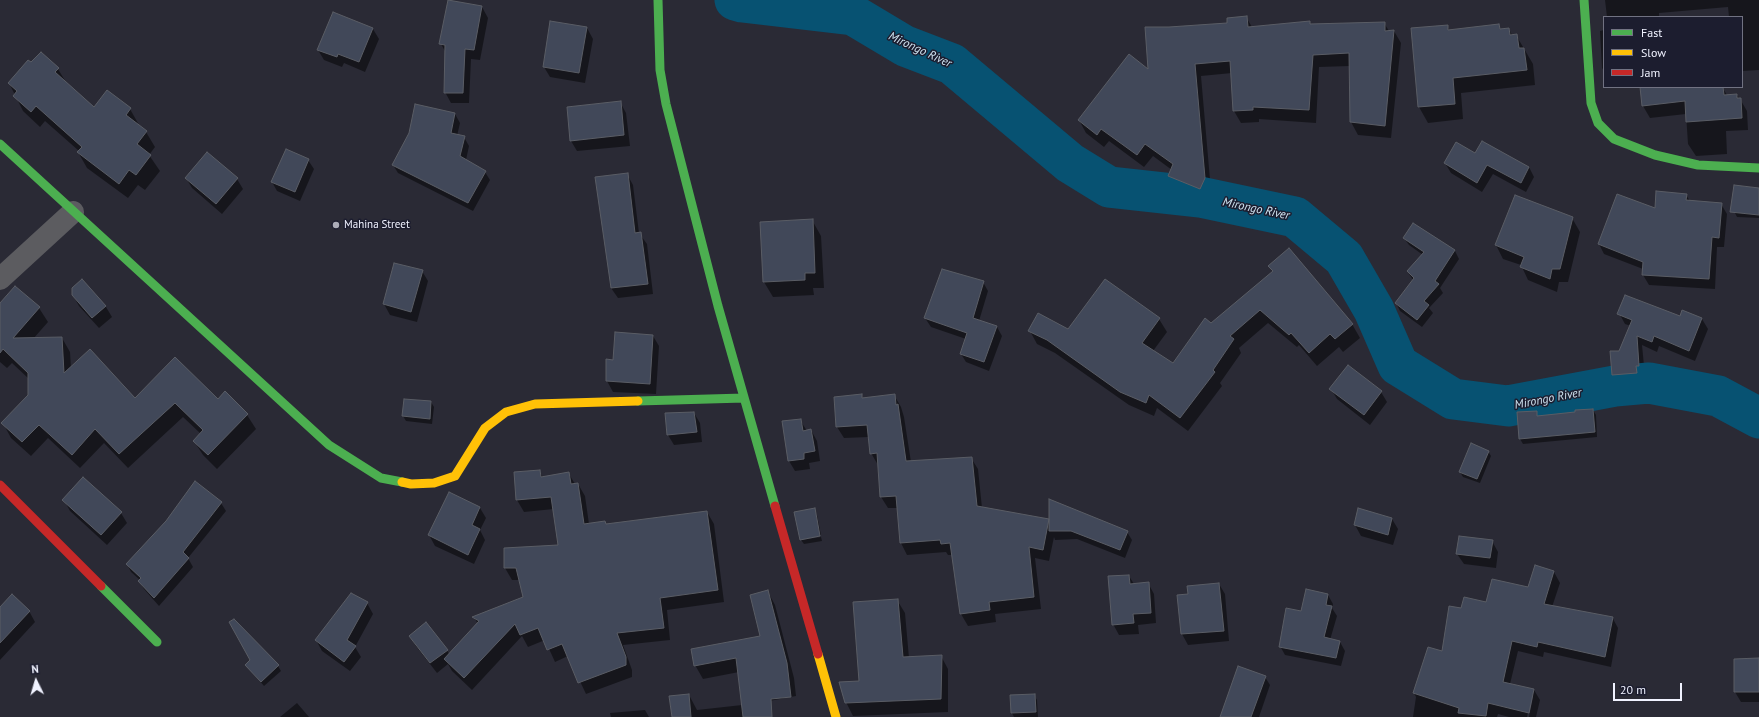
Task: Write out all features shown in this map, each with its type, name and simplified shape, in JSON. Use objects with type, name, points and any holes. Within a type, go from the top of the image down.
[{"type":"street","points":[[1584,0],[1591,103],[1598,123],[1614,139],[1655,155],[1698,165],[1759,168]]},
{"type":"street","points":[[658,3],[660,70],[666,104],[716,298],[836,717]]},
{"type":"street","points":[[0,144],[329,445],[381,478],[411,484],[434,484],[454,476],[467,459],[485,428],[506,412],[535,404],[744,398]]},
{"type":"street","points":[[0,279],[73,212]]},
{"type":"street","points":[[0,485],[157,642]]},
{"type":"building","points":[[448,0],[482,6],[474,50],[465,49],[463,93],[444,93],[445,45],[439,44]]},
{"type":"building","points":[[333,12],[373,28],[359,62],[338,54],[337,57],[317,50]]},
{"type":"building","points":[[1247,16],[1248,27],[1310,21],[1310,24],[1385,22],[1385,31],[1394,30],[1385,126],[1350,122],[1349,53],[1313,55],[1309,110],[1253,107],[1253,110],[1233,111],[1230,61],[1195,64],[1205,178],[1200,189],[1168,176],[1173,164],[1145,144],[1137,155],[1101,129],[1097,135],[1078,120],[1129,54],[1148,69],[1145,27],[1227,23],[1227,18]]},
{"type":"building","points":[[550,21],[587,27],[579,73],[543,67]]},
{"type":"building","points":[[1499,24],[1500,29],[1509,28],[1510,35],[1517,34],[1519,48],[1524,48],[1527,70],[1453,78],[1455,104],[1418,107],[1411,28],[1448,25],[1448,30]]},
{"type":"building","points":[[41,52],[59,68],[55,72],[94,107],[107,90],[131,108],[126,115],[147,131],[137,144],[151,155],[136,175],[129,170],[119,184],[77,152],[82,147],[36,106],[31,112],[13,96],[17,91],[8,83],[28,60],[31,62]]},
{"type":"building","points":[[1640,88],[1723,88],[1724,95],[1737,94],[1737,98],[1741,98],[1742,118],[1686,122],[1685,101],[1642,106]]},
{"type":"building","points":[[621,101],[624,135],[570,141],[567,107]]},
{"type":"building","points":[[415,104],[455,113],[451,133],[465,136],[460,156],[486,171],[468,203],[392,165],[409,133]]},
{"type":"building","points":[[1482,141],[1529,167],[1521,183],[1487,165],[1477,183],[1444,163],[1456,142],[1475,153]]},
{"type":"building","points":[[286,149],[309,159],[295,192],[271,182]]},
{"type":"building","points":[[207,152],[238,178],[216,204],[185,178]]},
{"type":"building","points":[[628,173],[635,233],[641,232],[648,284],[611,288],[595,177]]},
{"type":"building","points":[[1734,185],[1759,188],[1759,215],[1730,212]]},
{"type":"building","points":[[1656,191],[1687,194],[1686,200],[1722,203],[1719,238],[1712,237],[1709,279],[1642,275],[1643,262],[1598,244],[1617,194],[1655,208]]},
{"type":"building","points":[[1515,195],[1573,217],[1560,269],[1552,269],[1550,279],[1520,267],[1524,257],[1495,245]]},
{"type":"building","points":[[813,219],[815,273],[805,273],[805,280],[763,282],[760,222]]},
{"type":"building","points":[[1413,223],[1455,250],[1435,281],[1439,284],[1424,301],[1429,305],[1417,320],[1395,303],[1414,278],[1407,271],[1424,252],[1403,238]]},
{"type":"building","points":[[1289,248],[1353,324],[1335,339],[1330,334],[1309,353],[1291,333],[1289,335],[1260,310],[1230,336],[1234,339],[1213,370],[1215,372],[1180,418],[1149,395],[1146,403],[1120,392],[1047,340],[1028,331],[1038,313],[1068,329],[1105,279],[1160,318],[1142,343],[1173,363],[1205,318],[1211,323],[1273,271],[1268,266]]},
{"type":"building","points":[[394,263],[423,270],[411,312],[383,304]]},
{"type":"building","points":[[942,269],[984,281],[973,318],[997,326],[984,362],[960,354],[967,333],[924,318]]},
{"type":"building","points":[[82,279],[106,306],[92,318],[72,295],[72,288]]},
{"type":"building","points":[[15,286],[40,307],[13,338],[62,337],[64,373],[90,349],[135,398],[175,357],[218,399],[225,391],[248,414],[208,455],[193,441],[203,430],[175,403],[119,454],[95,429],[72,455],[39,425],[22,442],[1,423],[28,395],[28,373],[3,349],[0,353],[0,303]]},
{"type":"building","points":[[1625,295],[1680,316],[1682,310],[1702,318],[1689,351],[1654,336],[1652,342],[1637,336],[1639,366],[1636,366],[1637,373],[1612,375],[1610,351],[1619,351],[1632,320],[1617,314]]},
{"type":"building","points":[[615,332],[653,335],[650,384],[606,381],[606,359],[613,360]]},
{"type":"building","points":[[1348,365],[1382,391],[1364,415],[1329,389]]},
{"type":"building","points":[[862,394],[862,398],[895,394],[896,405],[898,404],[906,461],[972,457],[977,506],[1049,519],[1043,550],[1029,547],[1034,597],[989,602],[990,610],[960,614],[950,543],[941,544],[940,540],[900,543],[896,496],[880,497],[877,453],[870,454],[867,425],[836,427],[834,397]]},
{"type":"building","points":[[404,399],[431,401],[430,419],[402,416]]},
{"type":"building","points":[[1593,409],[1595,432],[1519,439],[1517,412],[1537,411],[1537,416],[1575,412],[1575,410]]},
{"type":"building","points":[[694,412],[697,432],[667,435],[665,413]]},
{"type":"building","points":[[801,419],[803,431],[811,429],[815,451],[804,453],[804,459],[788,461],[782,421]]},
{"type":"building","points":[[1471,443],[1489,451],[1477,479],[1459,472]]},
{"type":"building","points":[[540,470],[541,477],[569,472],[571,484],[578,483],[584,524],[605,521],[606,524],[707,511],[718,590],[660,598],[664,628],[617,633],[626,657],[626,665],[578,683],[562,644],[547,650],[538,628],[520,635],[515,624],[464,678],[444,659],[479,621],[472,617],[523,597],[516,568],[504,568],[504,548],[558,545],[551,497],[516,500],[514,472]]},
{"type":"building","points":[[83,477],[122,512],[101,535],[62,500]]},
{"type":"building","points":[[195,481],[222,502],[183,552],[189,558],[154,598],[138,581],[141,578],[126,564],[166,521]]},
{"type":"building","points":[[449,492],[480,507],[472,525],[480,529],[468,555],[428,535]]},
{"type":"building","points":[[1049,499],[1128,531],[1120,550],[1071,531],[1049,531]]},
{"type":"building","points":[[815,508],[820,536],[800,540],[794,512]]},
{"type":"building","points":[[1358,508],[1392,518],[1388,535],[1354,525]]},
{"type":"building","points":[[1459,536],[1493,540],[1490,558],[1456,554]]},
{"type":"building","points":[[1535,565],[1554,571],[1544,604],[1613,617],[1605,657],[1538,642],[1537,647],[1512,641],[1503,682],[1534,689],[1529,713],[1488,703],[1486,716],[1458,713],[1459,708],[1413,693],[1428,647],[1442,651],[1449,606],[1461,608],[1464,597],[1486,602],[1492,579],[1528,587]]},
{"type":"building","points":[[1129,575],[1130,584],[1149,582],[1151,613],[1133,614],[1134,623],[1112,625],[1108,576]]},
{"type":"building","points":[[1219,583],[1224,631],[1181,634],[1177,595],[1188,594],[1187,586]]},
{"type":"building","points":[[1306,589],[1328,594],[1326,605],[1332,606],[1324,637],[1340,641],[1336,658],[1279,647],[1286,608],[1301,611]]},
{"type":"building","points":[[768,590],[787,663],[791,697],[771,699],[772,717],[743,717],[736,658],[694,666],[691,649],[760,636],[750,595]]},
{"type":"building","points":[[351,593],[368,602],[347,640],[356,646],[344,662],[315,640]]},
{"type":"building","points":[[12,594],[30,611],[0,643],[0,607]]},
{"type":"building","points":[[898,599],[903,657],[942,655],[941,699],[845,703],[839,682],[859,681],[853,602]]},
{"type":"building","points":[[234,619],[279,665],[261,682],[245,665],[250,660],[229,622]]},
{"type":"building","points":[[426,622],[448,650],[430,663],[409,636]]},
{"type":"building","points":[[1759,658],[1759,692],[1734,692],[1734,659]]},
{"type":"building","points":[[1238,666],[1266,676],[1251,717],[1220,717]]},
{"type":"building","points":[[689,694],[691,717],[672,717],[669,696]]},
{"type":"building","points":[[1035,694],[1036,712],[1011,713],[1010,695]]},
{"type":"waterway","name":"Mirongo River","points":[[735,0],[853,15],[905,46],[952,64],[1070,163],[1109,187],[1200,197],[1295,217],[1344,258],[1374,310],[1398,365],[1453,399],[1508,406],[1615,386],[1649,383],[1718,396],[1759,418]]},
{"type":"traffic: fast","points":[[658,0],[660,70],[666,104],[718,306],[775,506]]},
{"type":"traffic: fast","points":[[1584,0],[1591,103],[1598,123],[1614,139],[1655,155],[1698,165],[1759,168]]},
{"type":"traffic: fast","points":[[0,144],[329,445],[381,478],[402,482]]},
{"type":"traffic: fast","points":[[638,401],[744,398]]},
{"type":"traffic: fast","points":[[101,586],[157,642]]},
{"type":"traffic: slow","points":[[402,482],[411,484],[434,483],[455,476],[485,428],[506,412],[535,404],[638,401]]},
{"type":"traffic: slow","points":[[818,654],[836,717]]},
{"type":"traffic: jam","points":[[0,485],[101,586]]},
{"type":"traffic: jam","points":[[775,506],[818,654]]},
{"type":"place","name":"Mahina Street","points":[[336,225]]}]
